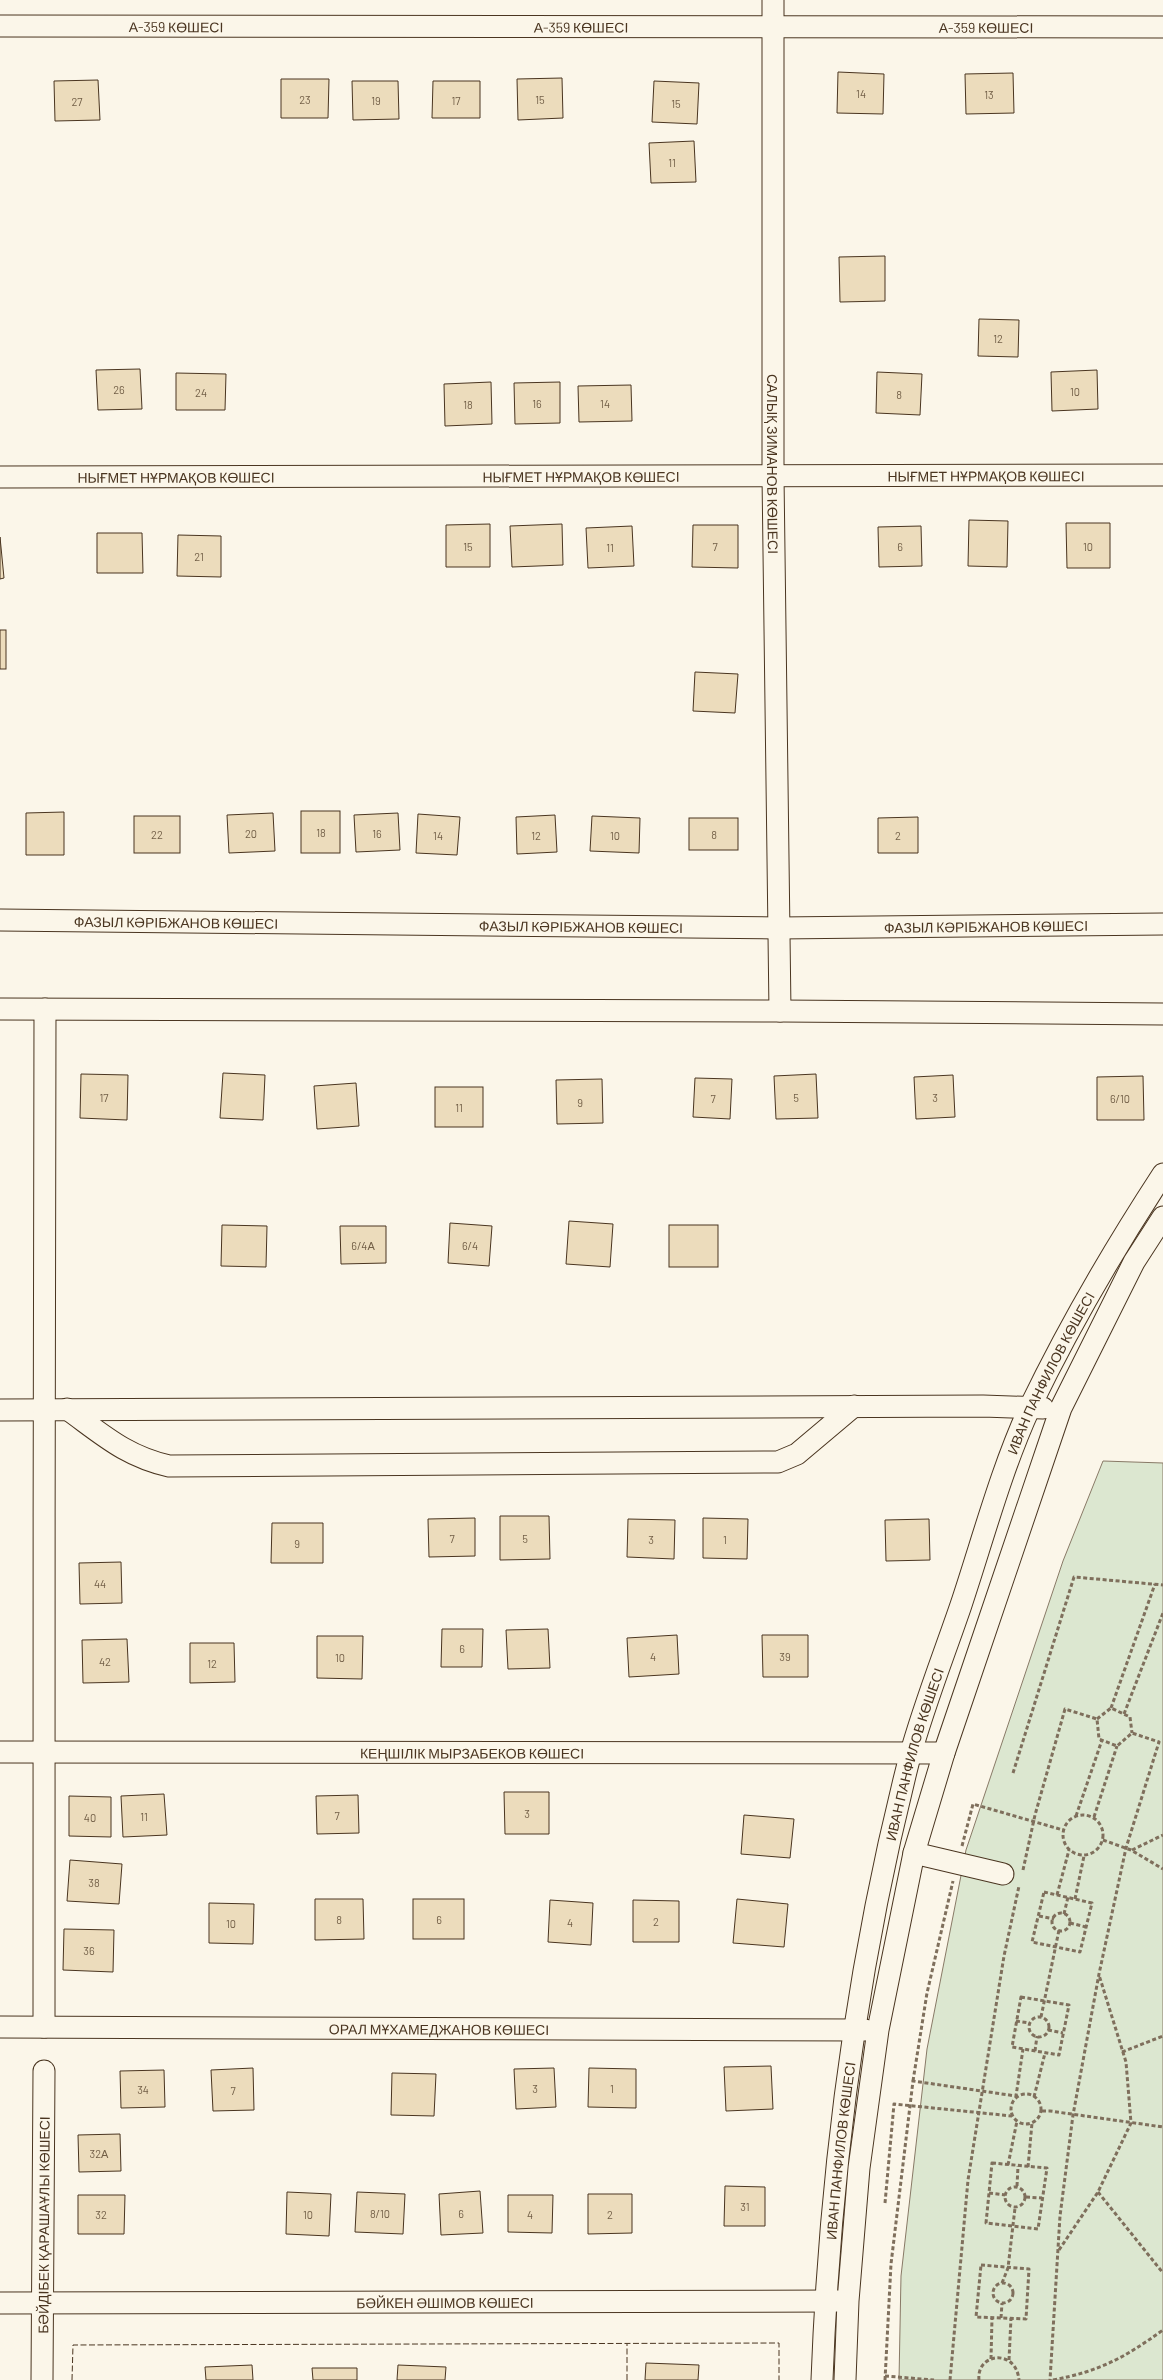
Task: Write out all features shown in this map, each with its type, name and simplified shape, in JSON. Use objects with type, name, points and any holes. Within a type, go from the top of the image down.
[{"type":"street","name":"САЛЫҚ ЗИМАНОВ КӨШЕСІ","points":[[773,0],[773,476],[780,1011]]},
{"type":"street","name":"А-359 КӨШЕСІ","points":[[0,26],[1163,27]]},
{"type":"street","name":"НЫҒМЕТ НҰРМАҚОВ КӨШЕСІ","points":[[0,476],[1163,475]]},
{"type":"street","name":"ФАЗЫЛ КӘРІБЖАНОВ КӨШЕСІ","points":[[0,920],[778,928],[1163,924]]},
{"type":"street","points":[[0,1009],[1163,1014]]},
{"type":"street","points":[[44,2027],[42,1752],[46,1409],[45,1009]]},
{"type":"street","name":"ИВАН ПАНФИЛОВ КӨШЕСІ","points":[[822,2380],[825,2302],[835,2166],[853,2030],[877,1900],[911,1754],[1007,1466],[1030,1408],[1115,1248],[1163,1174]]},
{"type":"street","name":"ИВАН ПАНФИЛОВ КӨШЕСІ","points":[[845,2380],[848,2302],[859,2168],[878,2030],[914,1853],[944,1754],[1061,1408],[1134,1262],[1163,1217]]},
{"type":"street","points":[[67,1409],[122,1450],[145,1460],[168,1466],[778,1462],[797,1454],[854,1406]]},
{"type":"street","points":[[0,1410],[854,1406],[1061,1408]]},
{"type":"street","name":"КЕҢШІЛІК МЫРЗАБЕКОВ КӨШЕСІ","points":[[0,1752],[944,1754]]},
{"type":"street","points":[[914,1853],[1004,1874]]},
{"type":"street","name":"ОРАЛ МҰХАМЕДЖАНОВ КӨШЕСІ","points":[[0,2027],[878,2030]]},
{"type":"street","name":"БӘЙДІБЕК ҚАРАШАҰЛЫ КӨШЕСІ","points":[[42,2380],[44,2071]]},
{"type":"street","name":"БӘЙКЕН ӘШІМОВ КӨШЕСІ","points":[[0,2303],[848,2302]]},
{"type":"path","points":[[1013,1773],[1074,1577],[1163,1585]]},
{"type":"path","points":[[1098,1719],[1111,1708],[1155,1584]]},
{"type":"path","points":[[1124,1714],[1163,1612]]},
{"type":"path","points":[[1111,1708],[1130,1717],[1132,1733]]},
{"type":"path","points":[[950,2380],[968,2180],[981,2092],[1004,1956],[1034,1820],[1065,1709],[1098,1719]]},
{"type":"path","points":[[1098,1719],[1099,1739],[1117,1746]]},
{"type":"path","points":[[1094,1817],[1117,1746],[1132,1733]]},
{"type":"path","points":[[1132,1733],[1159,1742],[1125,1852],[1099,1974],[1073,2115],[1058,2250],[1052,2380],[1084,2374],[1127,2355],[1163,2330]]},
{"type":"path","points":[[1075,1816],[1102,1740]]},
{"type":"path","points":[[934,2380],[885,2378],[891,2264],[913,2081],[927,1993],[973,1804],[1034,1820],[1063,1830]]},
{"type":"path","points":[[1082,1814],[1094,1817],[1102,1827],[1103,1840],[1096,1851],[1084,1856],[1072,1852],[1064,1842],[1063,1830],[1070,1819],[1075,1816],[1082,1814]]},
{"type":"path","points":[[1125,1852],[1163,1834]]},
{"type":"path","points":[[1103,1840],[1132,1850],[1163,1869]]},
{"type":"path","points":[[1057,1895],[1069,1849]]},
{"type":"path","points":[[1075,1899],[1084,1856]]},
{"type":"path","points":[[1044,1892],[1057,1895],[1092,1903],[1080,1952],[1032,1942],[1044,1892]]},
{"type":"path","points":[[1064,1914],[1068,1897]]},
{"type":"path","points":[[1064,1914],[1070,1919],[1069,1927],[1063,1931],[1055,1929],[1052,1922],[1056,1915],[1064,1914]]},
{"type":"path","points":[[1039,1916],[1054,1919]]},
{"type":"path","points":[[1070,1923],[1086,1927]]},
{"type":"path","points":[[1041,2017],[1060,1930]]},
{"type":"path","points":[[1058,2250],[1098,2192],[1131,2123],[1126,2062],[1099,1974]]},
{"type":"path","points":[[1020,1997],[1069,2005],[1059,2055],[1012,2047],[1016,2021],[1020,1997]]},
{"type":"path","points":[[1041,2017],[1048,2023],[1048,2030],[1044,2035],[1037,2036],[1029,2030],[1029,2024],[1032,2018],[1041,2017]]},
{"type":"path","points":[[1016,2021],[1029,2024]]},
{"type":"path","points":[[1048,2030],[1063,2033]]},
{"type":"path","points":[[1035,2051],[1037,2036]]},
{"type":"path","points":[[1122,2052],[1163,2036]]},
{"type":"path","points":[[913,2081],[1016,2096],[1028,2093],[1039,2099],[1042,2111],[1036,2122],[1024,2126],[1012,2116],[1010,2107],[1016,2096],[1023,2049]]},
{"type":"path","points":[[1034,2097],[1045,2053]]},
{"type":"path","points":[[885,2203],[894,2104],[910,2104],[1012,2116]]},
{"type":"path","points":[[1042,2111],[1163,2127]]},
{"type":"path","points":[[1008,2165],[1017,2121]]},
{"type":"path","points":[[1028,2167],[1032,2123]]},
{"type":"path","points":[[992,2163],[1008,2165],[1047,2168],[1038,2229],[986,2224],[992,2163]]},
{"type":"path","points":[[1017,2186],[1018,2166]]},
{"type":"path","points":[[1017,2186],[1023,2189],[1026,2197],[1022,2206],[1014,2208],[1009,2205],[1006,2195],[1009,2188],[1017,2186]]},
{"type":"path","points":[[1098,2192],[1163,2273]]},
{"type":"path","points":[[989,2193],[1006,2195]]},
{"type":"path","points":[[1026,2197],[1042,2198]]},
{"type":"path","points":[[1002,2282],[1011,2286],[1013,2292],[1008,2301],[1002,2303],[996,2300],[993,2294],[994,2288],[1002,2282],[1008,2268],[1014,2208]]},
{"type":"path","points":[[981,2265],[1008,2268],[1029,2269],[1026,2319],[976,2317],[981,2265]]},
{"type":"path","points":[[1001,2318],[1002,2303]]},
{"type":"path","points":[[991,2359],[992,2318]]},
{"type":"path","points":[[1009,2360],[1012,2318]]},
{"type":"path","points":[[979,2380],[982,2366],[997,2357],[1009,2360],[1018,2371],[1019,2380]]},
{"type":"green space","points":[[1103,1461],[1163,1463],[1163,2380],[899,2380],[901,2276],[927,2049],[966,1850],[1063,1561]]},
{"type":"building","points":[[838,72],[884,74],[883,114],[837,113]]},
{"type":"building","points":[[1013,73],[1014,113],[966,114],[965,74]]},
{"type":"building","points":[[562,78],[563,118],[518,120],[517,79]]},
{"type":"building","points":[[281,79],[329,79],[328,118],[281,118]]},
{"type":"building","points":[[98,80],[100,120],[55,121],[54,81]]},
{"type":"building","points":[[352,81],[398,81],[399,119],[353,120]]},
{"type":"building","points":[[433,81],[480,81],[480,118],[432,118]]},
{"type":"building","points":[[654,81],[699,83],[697,124],[652,122]]},
{"type":"building","points":[[694,141],[696,182],[651,183],[649,143]]},
{"type":"building","points":[[885,256],[885,301],[840,302],[839,257]]},
{"type":"building","points":[[979,319],[1019,320],[1018,357],[978,356]]},
{"type":"building","points":[[140,369],[142,409],[98,410],[96,370]]},
{"type":"building","points":[[1097,370],[1098,409],[1052,411],[1051,372]]},
{"type":"building","points":[[877,372],[922,374],[920,415],[876,413]]},
{"type":"building","points":[[176,373],[226,374],[225,410],[176,410]]},
{"type":"building","points":[[491,382],[492,424],[445,426],[444,384]]},
{"type":"building","points":[[560,382],[560,423],[515,424],[514,383]]},
{"type":"building","points":[[631,385],[632,421],[579,422],[578,386]]},
{"type":"building","points":[[969,520],[1008,521],[1007,567],[968,566]]},
{"type":"building","points":[[1066,523],[1110,523],[1110,568],[1067,568]]},
{"type":"building","points":[[490,524],[490,567],[446,567],[446,525]]},
{"type":"building","points":[[562,524],[563,565],[512,567],[510,526]]},
{"type":"building","points":[[693,525],[738,525],[738,568],[692,567]]},
{"type":"building","points":[[632,526],[634,566],[588,568],[586,528]]},
{"type":"building","points":[[921,526],[922,566],[879,567],[878,527]]},
{"type":"building","points":[[97,533],[142,533],[143,573],[97,573]]},
{"type":"building","points":[[178,535],[221,536],[221,577],[177,576]]},
{"type":"building","points":[[0,537],[4,578],[0,579]]},
{"type":"building","points":[[0,630],[6,630],[6,669],[0,669]]},
{"type":"building","points":[[695,672],[738,674],[735,713],[693,711]]},
{"type":"building","points":[[301,811],[340,811],[340,853],[301,853]]},
{"type":"building","points":[[64,812],[64,855],[26,855],[26,813]]},
{"type":"building","points":[[273,813],[275,851],[229,853],[227,815]]},
{"type":"building","points":[[398,813],[400,850],[356,852],[354,815]]},
{"type":"building","points":[[418,814],[460,817],[457,855],[416,853]]},
{"type":"building","points":[[555,815],[557,852],[517,854],[516,817]]},
{"type":"building","points":[[134,816],[180,816],[180,853],[134,853]]},
{"type":"building","points":[[592,816],[640,818],[639,853],[590,851]]},
{"type":"building","points":[[918,817],[918,853],[878,853],[878,818]]},
{"type":"building","points":[[689,818],[738,818],[738,850],[689,850]]},
{"type":"building","points":[[223,1073],[265,1075],[263,1120],[220,1118]]},
{"type":"building","points":[[81,1074],[128,1075],[127,1120],[80,1118]]},
{"type":"building","points":[[816,1074],[818,1118],[776,1119],[774,1076]]},
{"type":"building","points":[[953,1075],[955,1117],[916,1119],[914,1077]]},
{"type":"building","points":[[1143,1076],[1144,1120],[1097,1120],[1097,1077]]},
{"type":"building","points":[[695,1078],[732,1079],[730,1119],[693,1117]]},
{"type":"building","points":[[602,1079],[603,1123],[557,1124],[556,1080]]},
{"type":"building","points":[[356,1083],[359,1126],[317,1129],[314,1086]]},
{"type":"building","points":[[435,1087],[483,1087],[483,1127],[435,1127]]},
{"type":"building","points":[[569,1221],[613,1224],[610,1267],[566,1264]]},
{"type":"building","points":[[450,1223],[492,1226],[489,1266],[448,1263]]},
{"type":"building","points":[[222,1225],[267,1226],[266,1267],[221,1266]]},
{"type":"building","points":[[669,1225],[718,1225],[718,1267],[669,1267]]},
{"type":"building","points":[[340,1226],[386,1226],[386,1263],[341,1264]]},
{"type":"building","points":[[500,1516],[549,1516],[550,1559],[500,1560]]},
{"type":"building","points":[[475,1518],[475,1556],[429,1557],[428,1519]]},
{"type":"building","points":[[703,1518],[748,1519],[747,1559],[703,1558]]},
{"type":"building","points":[[628,1519],[675,1520],[674,1559],[627,1557]]},
{"type":"building","points":[[929,1519],[930,1560],[886,1561],[885,1520]]},
{"type":"building","points":[[272,1523],[323,1523],[323,1563],[271,1563]]},
{"type":"building","points":[[121,1562],[122,1603],[80,1604],[79,1563]]},
{"type":"building","points":[[442,1629],[483,1629],[482,1667],[441,1667]]},
{"type":"building","points":[[548,1629],[550,1668],[508,1669],[506,1630]]},
{"type":"building","points":[[677,1635],[679,1674],[629,1677],[627,1638]]},
{"type":"building","points":[[762,1635],[808,1635],[808,1677],[763,1677]]},
{"type":"building","points":[[317,1636],[363,1636],[362,1679],[317,1678]]},
{"type":"building","points":[[127,1639],[129,1682],[83,1683],[82,1640]]},
{"type":"building","points":[[190,1643],[234,1643],[235,1682],[190,1683]]},
{"type":"building","points":[[504,1792],[549,1792],[549,1834],[505,1834]]},
{"type":"building","points":[[164,1794],[167,1835],[123,1837],[121,1796]]},
{"type":"building","points":[[358,1795],[359,1833],[317,1834],[316,1796]]},
{"type":"building","points":[[69,1796],[111,1797],[111,1837],[69,1836]]},
{"type":"building","points":[[744,1815],[794,1819],[790,1858],[741,1854]]},
{"type":"building","points":[[70,1860],[122,1864],[119,1904],[67,1901]]},
{"type":"building","points":[[315,1899],[363,1899],[364,1939],[315,1940]]},
{"type":"building","points":[[413,1899],[464,1899],[464,1939],[413,1939]]},
{"type":"building","points":[[737,1899],[788,1904],[784,1947],[733,1943]]},
{"type":"building","points":[[550,1900],[593,1903],[591,1945],[548,1942]]},
{"type":"building","points":[[633,1900],[679,1901],[679,1942],[633,1942]]},
{"type":"building","points":[[209,1903],[254,1904],[253,1944],[209,1943]]},
{"type":"building","points":[[64,1929],[114,1930],[113,1972],[63,1970]]},
{"type":"building","points":[[771,2066],[773,2109],[726,2111],[724,2067]]},
{"type":"building","points":[[253,2068],[254,2110],[213,2111],[211,2070]]},
{"type":"building","points":[[554,2068],[556,2107],[516,2109],[514,2069]]},
{"type":"building","points":[[589,2068],[636,2069],[636,2108],[588,2107]]},
{"type":"building","points":[[164,2070],[165,2107],[121,2108],[120,2071]]},
{"type":"building","points":[[392,2073],[436,2074],[434,2116],[391,2115]]},
{"type":"building","points":[[120,2134],[121,2171],[79,2172],[78,2135]]},
{"type":"building","points":[[725,2186],[765,2187],[765,2226],[724,2226]]},
{"type":"building","points":[[480,2191],[483,2233],[441,2235],[439,2194]]},
{"type":"building","points":[[287,2192],[331,2194],[329,2236],[286,2234]]},
{"type":"building","points":[[357,2192],[405,2194],[403,2234],[355,2232]]},
{"type":"building","points":[[588,2194],[632,2194],[632,2233],[588,2234]]},
{"type":"building","points":[[78,2195],[125,2195],[124,2234],[78,2234]]},
{"type":"building","points":[[508,2195],[553,2195],[552,2233],[508,2232]]},
{"type":"building","points":[[646,2363],[699,2365],[698,2380],[645,2380]]},
{"type":"building","points":[[252,2365],[253,2380],[206,2380],[205,2367]]},
{"type":"building","points":[[398,2365],[446,2367],[445,2380],[397,2380]]},
{"type":"building","points":[[312,2368],[357,2368],[357,2380],[313,2380]]},
{"type":"fence","points":[[72,2380],[73,2345],[779,2343],[779,2380]]},
{"type":"fence","points":[[627,2344],[627,2380]]}]
